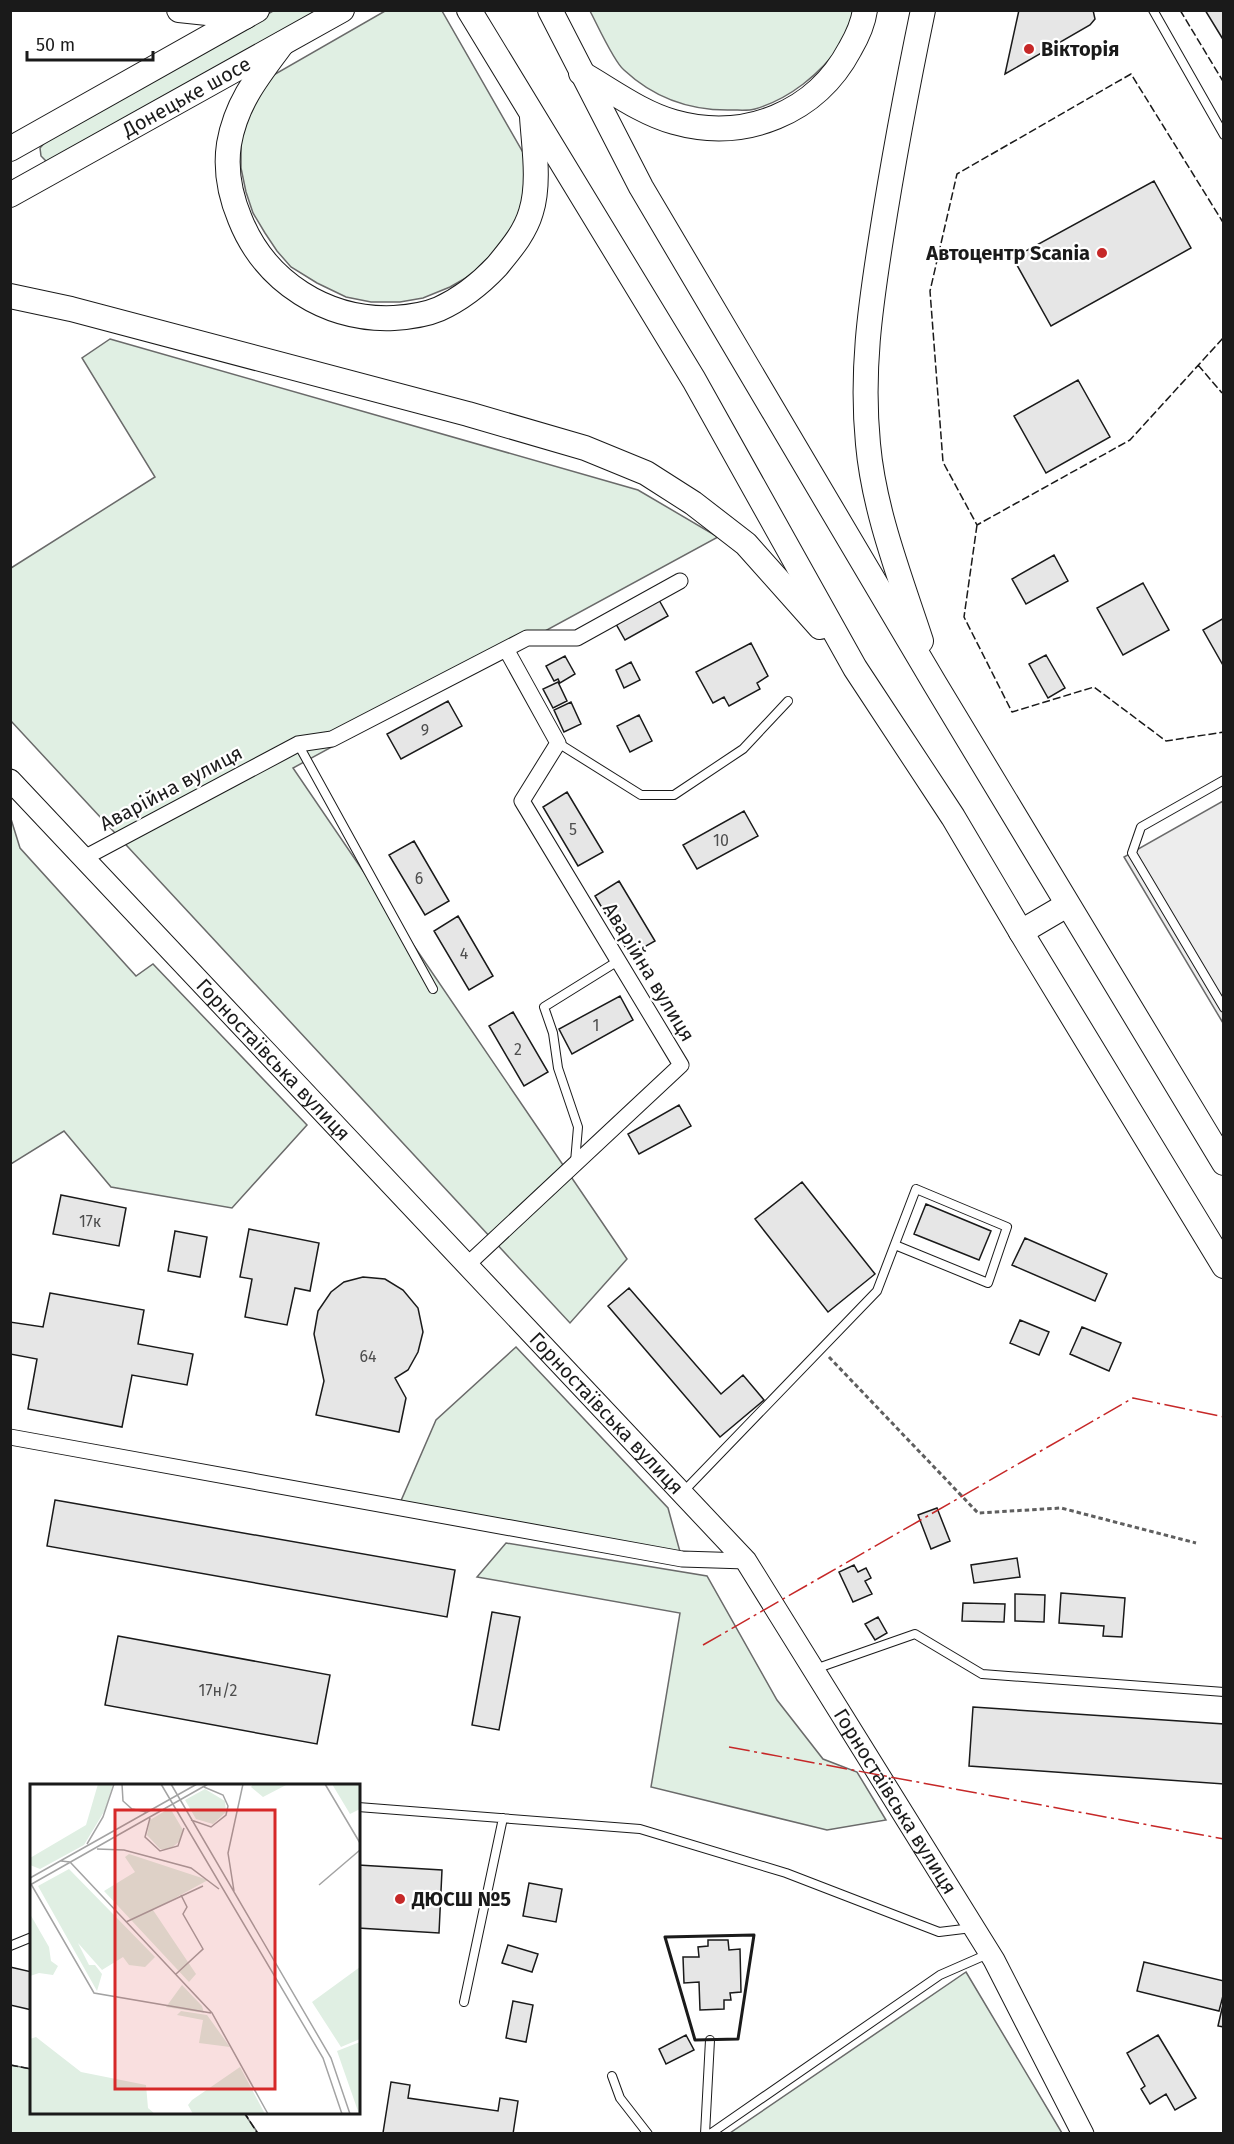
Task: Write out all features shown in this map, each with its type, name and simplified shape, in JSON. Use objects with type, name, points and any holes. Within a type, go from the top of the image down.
[{"type":"main road","points":[[178,10],[251,14]]},
{"type":"main road","name":"Донецьке шосе","points":[[10,195],[21,181],[342,10]]},
{"type":"main road","points":[[550,10],[640,187],[935,684],[1224,1163]]},
{"type":"main road","points":[[581,72],[634,104],[674,122],[707,128],[741,127],[768,122],[803,103],[820,90],[840,69],[855,41],[865,10]]},
{"type":"main road","points":[[923,10],[896,140],[868,328],[864,388],[868,445],[877,500],[935,684]]},
{"type":"main road","points":[[471,13],[694,380],[855,668],[953,817],[1224,1266]]},
{"type":"main road","name":"Донецьке шосе","points":[[12,149],[251,14]]},
{"type":"main road","points":[[282,44],[247,91],[235,121],[229,143],[227,165],[234,204],[251,244],[283,281],[305,296],[349,314],[380,319],[409,317],[437,310],[462,296],[485,279],[520,236],[531,212],[535,182],[532,115]]},
{"type":"main road","points":[[10,296],[71,309],[468,414],[585,448],[646,473],[693,503],[746,544],[855,668]]},
{"type":"main road","name":"Горностаївська вулиця","points":[[10,780],[746,1562],[989,1953],[1083,2133]]},
{"type":"main road","points":[[1021,932],[1067,904]]},
{"type":"street","name":"Аварійна вулиця","points":[[84,858],[298,744],[332,739],[527,638],[577,638],[680,581]]},
{"type":"street","points":[[506,649],[558,743]]},
{"type":"street","name":"Аварійна вулиця","points":[[467,1264],[681,1065],[522,801],[558,743]]},
{"type":"street","points":[[10,1437],[682,1559],[746,1562]]},
{"type":"lane","points":[[1153,10],[1224,135]]},
{"type":"lane","points":[[558,743],[641,795],[674,795],[743,749],[788,700]]},
{"type":"lane","points":[[298,744],[433,989]]},
{"type":"lane","points":[[1224,780],[1141,827],[1132,853],[1224,1008]]},
{"type":"lane","points":[[575,1164],[578,1127],[558,1068],[553,1033],[544,1007],[618,961]]},
{"type":"lane","points":[[682,1493],[877,1291],[916,1189],[1007,1227],[988,1283],[895,1245]]},
{"type":"lane","points":[[814,1670],[915,1634],[982,1674],[1224,1692]]},
{"type":"lane","points":[[360,1807],[640,1829],[786,1873],[939,1932],[974,1928]]},
{"type":"lane","points":[[464,2002],[503,1818]]},
{"type":"lane","points":[[10,1946],[30,1938]]},
{"type":"lane","points":[[710,2133],[940,1975],[989,1953]]},
{"type":"lane","points":[[705,2133],[710,2040]]},
{"type":"lane","points":[[612,2076],[620,2098],[648,2133]]},
{"type":"path","points":[[821,1349],[978,1513],[1061,1508],[1196,1543]]},
{"type":"green space","points":[[273,11],[327,11],[47,162],[41,156],[40,148],[48,139]]},
{"type":"green space","points":[[385,11],[442,11],[525,156],[523,203],[504,242],[471,275],[423,298],[400,302],[371,302],[346,297],[291,267],[277,251],[253,213],[241,168],[241,138],[251,110],[270,77]]},
{"type":"green space","points":[[590,11],[855,11],[843,40],[833,55],[814,75],[792,92],[755,109],[717,110],[674,101],[636,80],[620,66]]},
{"type":"green space","points":[[110,339],[638,490],[718,537],[293,768],[627,1259],[570,1323],[11,721],[11,568],[155,477],[82,358]]},
{"type":"green space","points":[[11,819],[20,848],[136,976],[153,964],[307,1125],[232,1208],[111,1187],[64,1131],[11,1164]]},
{"type":"green space","points":[[516,1347],[668,1508],[682,1559],[397,1510],[436,1420]]},
{"type":"green space","points":[[506,1543],[707,1576],[777,1700],[823,1759],[857,1772],[886,1820],[827,1830],[651,1787],[680,1613],[477,1577]]},
{"type":"green space","points":[[966,1972],[1062,2133],[730,2133]]},
{"type":"green space","points":[[11,2065],[30,2069],[30,2114],[245,2114],[258,2133],[11,2133]]},
{"type":"shaded area","points":[[1223,801],[1223,1023],[1124,857]]},
{"type":"building","name":"Вікторія","points":[[1019,10],[1093,10],[1095,19],[1090,25],[1005,74]]},
{"type":"building","points":[[1205,10],[1224,10],[1224,41]]},
{"type":"building","name":"Автоцентр Scania","points":[[1154,181],[1191,248],[1051,326],[1013,258]]},
{"type":"building","points":[[1078,380],[1110,437],[1046,473],[1014,416]]},
{"type":"building","points":[[1054,555],[1068,581],[1026,604],[1012,579]]},
{"type":"building","points":[[1143,583],[1169,630],[1123,655],[1097,608]]},
{"type":"building","points":[[659,600],[668,616],[625,640],[616,624]]},
{"type":"building","points":[[1224,618],[1224,667],[1203,630]]},
{"type":"building","points":[[751,643],[768,676],[757,683],[760,689],[729,706],[724,697],[713,703],[696,672]]},
{"type":"building","points":[[1046,655],[1065,688],[1048,698],[1029,664]]},
{"type":"building","points":[[565,656],[575,674],[560,683],[558,679],[554,681],[546,666]]},
{"type":"building","points":[[631,662],[640,680],[624,688],[616,670]]},
{"type":"building","points":[[558,682],[567,701],[553,708],[543,689]]},
{"type":"building","points":[[448,701],[462,726],[401,759],[387,734]]},
{"type":"building","points":[[571,702],[581,724],[564,732],[554,710]]},
{"type":"building","points":[[639,715],[652,741],[630,752],[617,726]]},
{"type":"building","points":[[567,792],[603,852],[578,866],[543,807]]},
{"type":"building","points":[[744,811],[758,836],[697,869],[683,845]]},
{"type":"building","points":[[414,841],[449,901],[425,915],[389,855]]},
{"type":"building","points":[[619,881],[655,941],[630,955],[595,896]]},
{"type":"building","points":[[458,916],[493,976],[469,990],[434,931]]},
{"type":"building","points":[[620,996],[633,1020],[572,1054],[559,1029]]},
{"type":"building","points":[[513,1012],[548,1072],[524,1086],[489,1026]]},
{"type":"building","points":[[679,1105],[691,1126],[639,1154],[628,1134]]},
{"type":"building","points":[[802,1182],[875,1274],[828,1312],[755,1219]]},
{"type":"building","points":[[61,1195],[126,1208],[119,1246],[53,1234]]},
{"type":"building","points":[[926,1204],[991,1231],[979,1260],[914,1234]]},
{"type":"building","points":[[249,1229],[319,1243],[310,1291],[295,1288],[287,1325],[245,1317],[252,1279],[240,1277]]},
{"type":"building","points":[[175,1231],[207,1237],[200,1277],[168,1271]]},
{"type":"building","points":[[1025,1238],[1107,1274],[1095,1301],[1012,1265]]},
{"type":"building","points":[[363,1277],[385,1279],[403,1290],[418,1308],[423,1332],[418,1352],[408,1370],[395,1378],[406,1398],[399,1432],[316,1415],[324,1381],[314,1334],[318,1311],[331,1292],[344,1282]]},
{"type":"building","points":[[629,1288],[721,1394],[743,1375],[764,1400],[720,1437],[608,1306]]},
{"type":"building","points":[[50,1293],[144,1310],[138,1344],[193,1354],[187,1385],[132,1375],[122,1427],[28,1409],[37,1359],[10,1354],[10,1322],[43,1327]]},
{"type":"building","points":[[1020,1320],[1049,1332],[1039,1355],[1010,1343]]},
{"type":"building","points":[[1082,1327],[1121,1343],[1109,1371],[1070,1354]]},
{"type":"building","points":[[55,1500],[455,1570],[447,1617],[47,1546]]},
{"type":"building","points":[[937,1508],[950,1541],[931,1549],[918,1515]]},
{"type":"building","points":[[1017,1558],[1020,1577],[974,1583],[971,1565]]},
{"type":"building","points":[[854,1565],[858,1572],[866,1568],[871,1578],[865,1581],[872,1594],[853,1602],[839,1572]]},
{"type":"building","points":[[1061,1593],[1125,1598],[1122,1637],[1103,1636],[1104,1626],[1059,1623]]},
{"type":"building","points":[[1015,1594],[1045,1595],[1044,1622],[1015,1621]]},
{"type":"building","points":[[963,1603],[1005,1604],[1004,1622],[962,1621]]},
{"type":"building","points":[[492,1612],[520,1617],[499,1730],[472,1725]]},
{"type":"building","points":[[878,1617],[887,1633],[875,1640],[865,1624]]},
{"type":"building","points":[[118,1636],[330,1675],[317,1744],[105,1705]]},
{"type":"building","points":[[973,1707],[1224,1724],[1224,1784],[969,1766]]},
{"type":"building","name":"ДЮСШ №5","points":[[360,1865],[442,1870],[439,1933],[360,1928]]},
{"type":"building","points":[[529,1883],[562,1889],[556,1922],[523,1916]]},
{"type":"building","points":[[708,1940],[728,1940],[729,1950],[740,1949],[741,1992],[730,1993],[731,2000],[724,2000],[724,2009],[700,2010],[699,1982],[684,1983],[683,1957],[699,1957],[698,1947],[708,1946]]},
{"type":"building","points":[[508,1945],[538,1954],[532,1972],[502,1963]]},
{"type":"building","points":[[1144,1962],[1224,1981],[1224,1992],[1219,2011],[1137,1991]]},
{"type":"building","points":[[10,1967],[30,1972],[30,2010],[10,2005]]},
{"type":"building","points":[[1224,2000],[1224,2027],[1218,2026]]},
{"type":"building","points":[[513,2001],[533,2005],[526,2042],[506,2038]]},
{"type":"building","points":[[686,2035],[694,2050],[666,2064],[659,2049]]},
{"type":"building","points":[[1158,2035],[1196,2098],[1175,2110],[1166,2094],[1150,2104],[1141,2089],[1145,2086],[1127,2053]]},
{"type":"building","points":[[391,2082],[410,2085],[408,2098],[498,2111],[500,2098],[518,2101],[513,2134],[383,2133]]},
{"type":"fence","points":[[1180,10],[1224,83]]},
{"type":"fence","points":[[1224,224],[1131,74],[957,174],[930,291],[943,462],[977,525],[1130,440],[1224,337]]},
{"type":"fence","points":[[1198,365],[1222,393]]},
{"type":"fence","points":[[977,525],[964,617],[1012,712],[1094,687],[1166,741],[1224,732]]},
{"type":"fence","points":[[10,2065],[30,2069]]},
{"type":"fence","points":[[245,2114],[258,2134]]},
{"type":"wall","points":[[754,1935],[738,2039],[695,2040],[665,1937],[754,1935]]},
{"type":"power","points":[[703,1645],[1133,1398],[1224,1417]]},
{"type":"power","points":[[729,1747],[1224,1839]]},
{"type":"place","name":"Вікторія","points":[[1029,49]]},
{"type":"place","name":"Автоцентр Scania","points":[[1102,253]]},
{"type":"place","name":"ДЮСШ №5","points":[[400,1899]]}]
